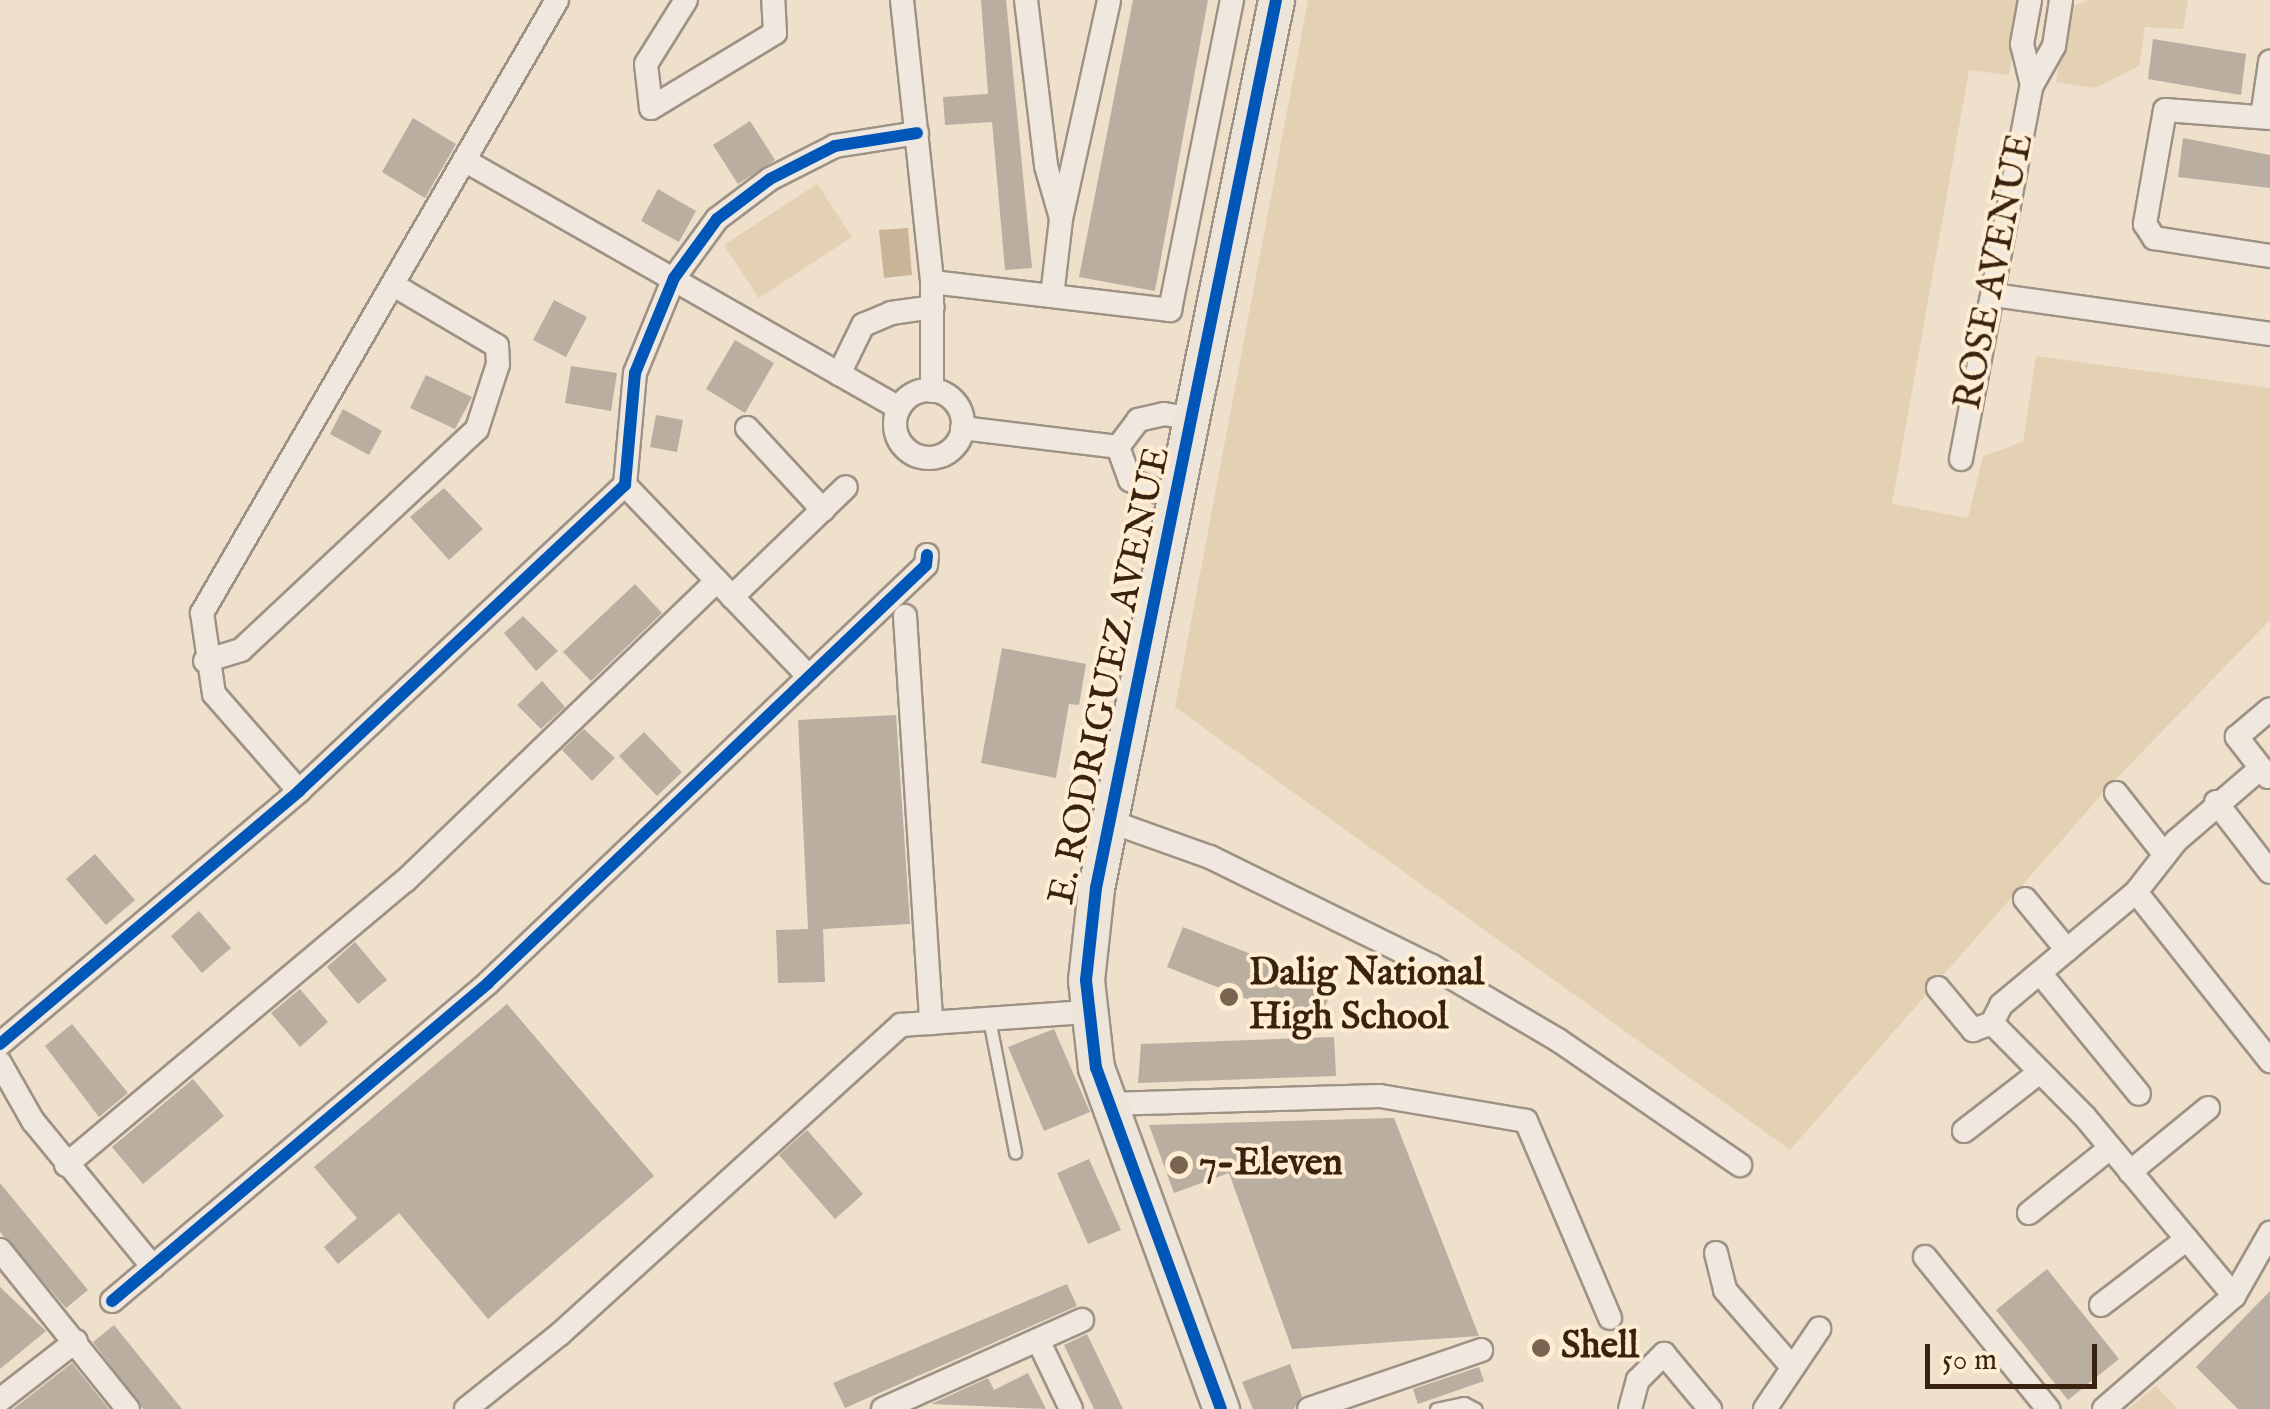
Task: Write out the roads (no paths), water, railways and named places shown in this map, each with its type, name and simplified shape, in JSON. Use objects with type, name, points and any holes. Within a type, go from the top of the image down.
[{"type":"main road","name":"E. RODRIGUEZ AVENUE","points":[[1221,1409],[1108,1104],[1086,1012],[1088,944],[1276,0]]},
{"type":"street","points":[[299,791],[214,694],[205,660],[202,613],[395,286],[556,0]]},
{"type":"street","points":[[686,0],[646,64],[650,108],[775,33],[772,0]]},
{"type":"street","points":[[902,0],[932,282],[932,391]]},
{"type":"street","points":[[1026,0],[1046,166],[1061,218]]},
{"type":"street","points":[[1052,296],[1061,218],[1109,0]]},
{"type":"street","points":[[932,282],[1170,310],[1232,0]]},
{"type":"street","points":[[2030,0],[2022,44],[2032,85]]},
{"type":"street","points":[[2032,85],[2054,46],[2061,0]]},
{"type":"street","points":[[2270,62],[2266,118],[2165,110],[2146,224],[2154,238],[2270,256]]},
{"type":"street","name":"ROSE AVENUE","points":[[1961,459],[2032,85]]},
{"type":"street","points":[[0,1044],[299,791],[625,485],[635,373],[674,278],[716,219],[770,178],[836,146],[917,132]]},
{"type":"street","points":[[464,160],[899,408]]},
{"type":"street","points":[[205,660],[241,650],[477,429],[498,364],[496,346],[395,286]]},
{"type":"street","points":[[1993,295],[2270,334]]},
{"type":"street","points":[[840,374],[864,326],[890,313],[933,307]]},
{"type":"street","points":[[932,391],[952,400],[962,428],[944,455],[919,457],[896,433],[899,408],[913,395],[932,391]]},
{"type":"street","points":[[1178,500],[1130,480],[1118,447],[1124,431],[1138,420],[1164,414],[1194,419]]},
{"type":"street","points":[[747,428],[823,510]]},
{"type":"street","points":[[962,428],[1118,447]]},
{"type":"street","points":[[625,485],[810,677]]},
{"type":"street","points":[[66,1165],[405,881],[725,589],[846,487]]},
{"type":"street","points":[[112,1301],[488,983],[926,565],[927,556]]},
{"type":"street","points":[[905,616],[931,1023]]},
{"type":"street","points":[[1938,988],[1972,1030],[1992,1022],[2001,1005],[2136,892],[2216,802],[2265,774],[2236,737],[2270,709]]},
{"type":"street","points":[[2116,793],[2165,855]]},
{"type":"street","points":[[2216,802],[2270,872]]},
{"type":"street","points":[[1112,822],[1210,857],[1432,966],[1558,1040],[1740,1165]]},
{"type":"street","points":[[2136,892],[2270,1061]]},
{"type":"street","points":[[2025,898],[2067,950]]},
{"type":"street","points":[[2040,973],[2139,1094]]},
{"type":"street","points":[[466,1409],[560,1334],[901,1025],[1086,1012]]},
{"type":"street","points":[[1992,1022],[2036,1075],[2110,1148],[2234,1296]]},
{"type":"street","points":[[0,1062],[66,1165],[153,1267]]},
{"type":"street","points":[[1964,1131],[2036,1075]]},
{"type":"street","points":[[1108,1104],[1380,1096],[1526,1121],[1610,1318]]},
{"type":"street","points":[[2130,1172],[2208,1108]]},
{"type":"street","points":[[2029,1213],[2110,1148]]},
{"type":"street","points":[[2104,1409],[2234,1296],[2270,1233]]},
{"type":"street","points":[[2101,1305],[2187,1239]]},
{"type":"street","points":[[1716,1253],[1724,1290],[1793,1368]]},
{"type":"street","points":[[1925,1257],[2048,1409]]},
{"type":"street","points":[[4,1262],[76,1341],[128,1409]]},
{"type":"street","points":[[882,1409],[1082,1320]]},
{"type":"street","points":[[1766,1409],[1819,1329]]},
{"type":"street","points":[[1038,1340],[1071,1409]]},
{"type":"street","points":[[0,1400],[76,1341]]},
{"type":"street","points":[[1309,1409],[1481,1350]]},
{"type":"street","points":[[1630,1409],[1638,1380],[1664,1354],[1710,1409]]},
{"type":"lane","points":[[989,1018],[1015,1152]]},
{"type":"lane","points":[[1436,1409],[1464,1404],[1476,1409]]},
{"type":"place","name":"Dalig National High School","points":[[1229,997]]},
{"type":"place","name":"7-Eleven","points":[[1179,1165]]},
{"type":"place","name":"Shell","points":[[1541,1348]]}]
